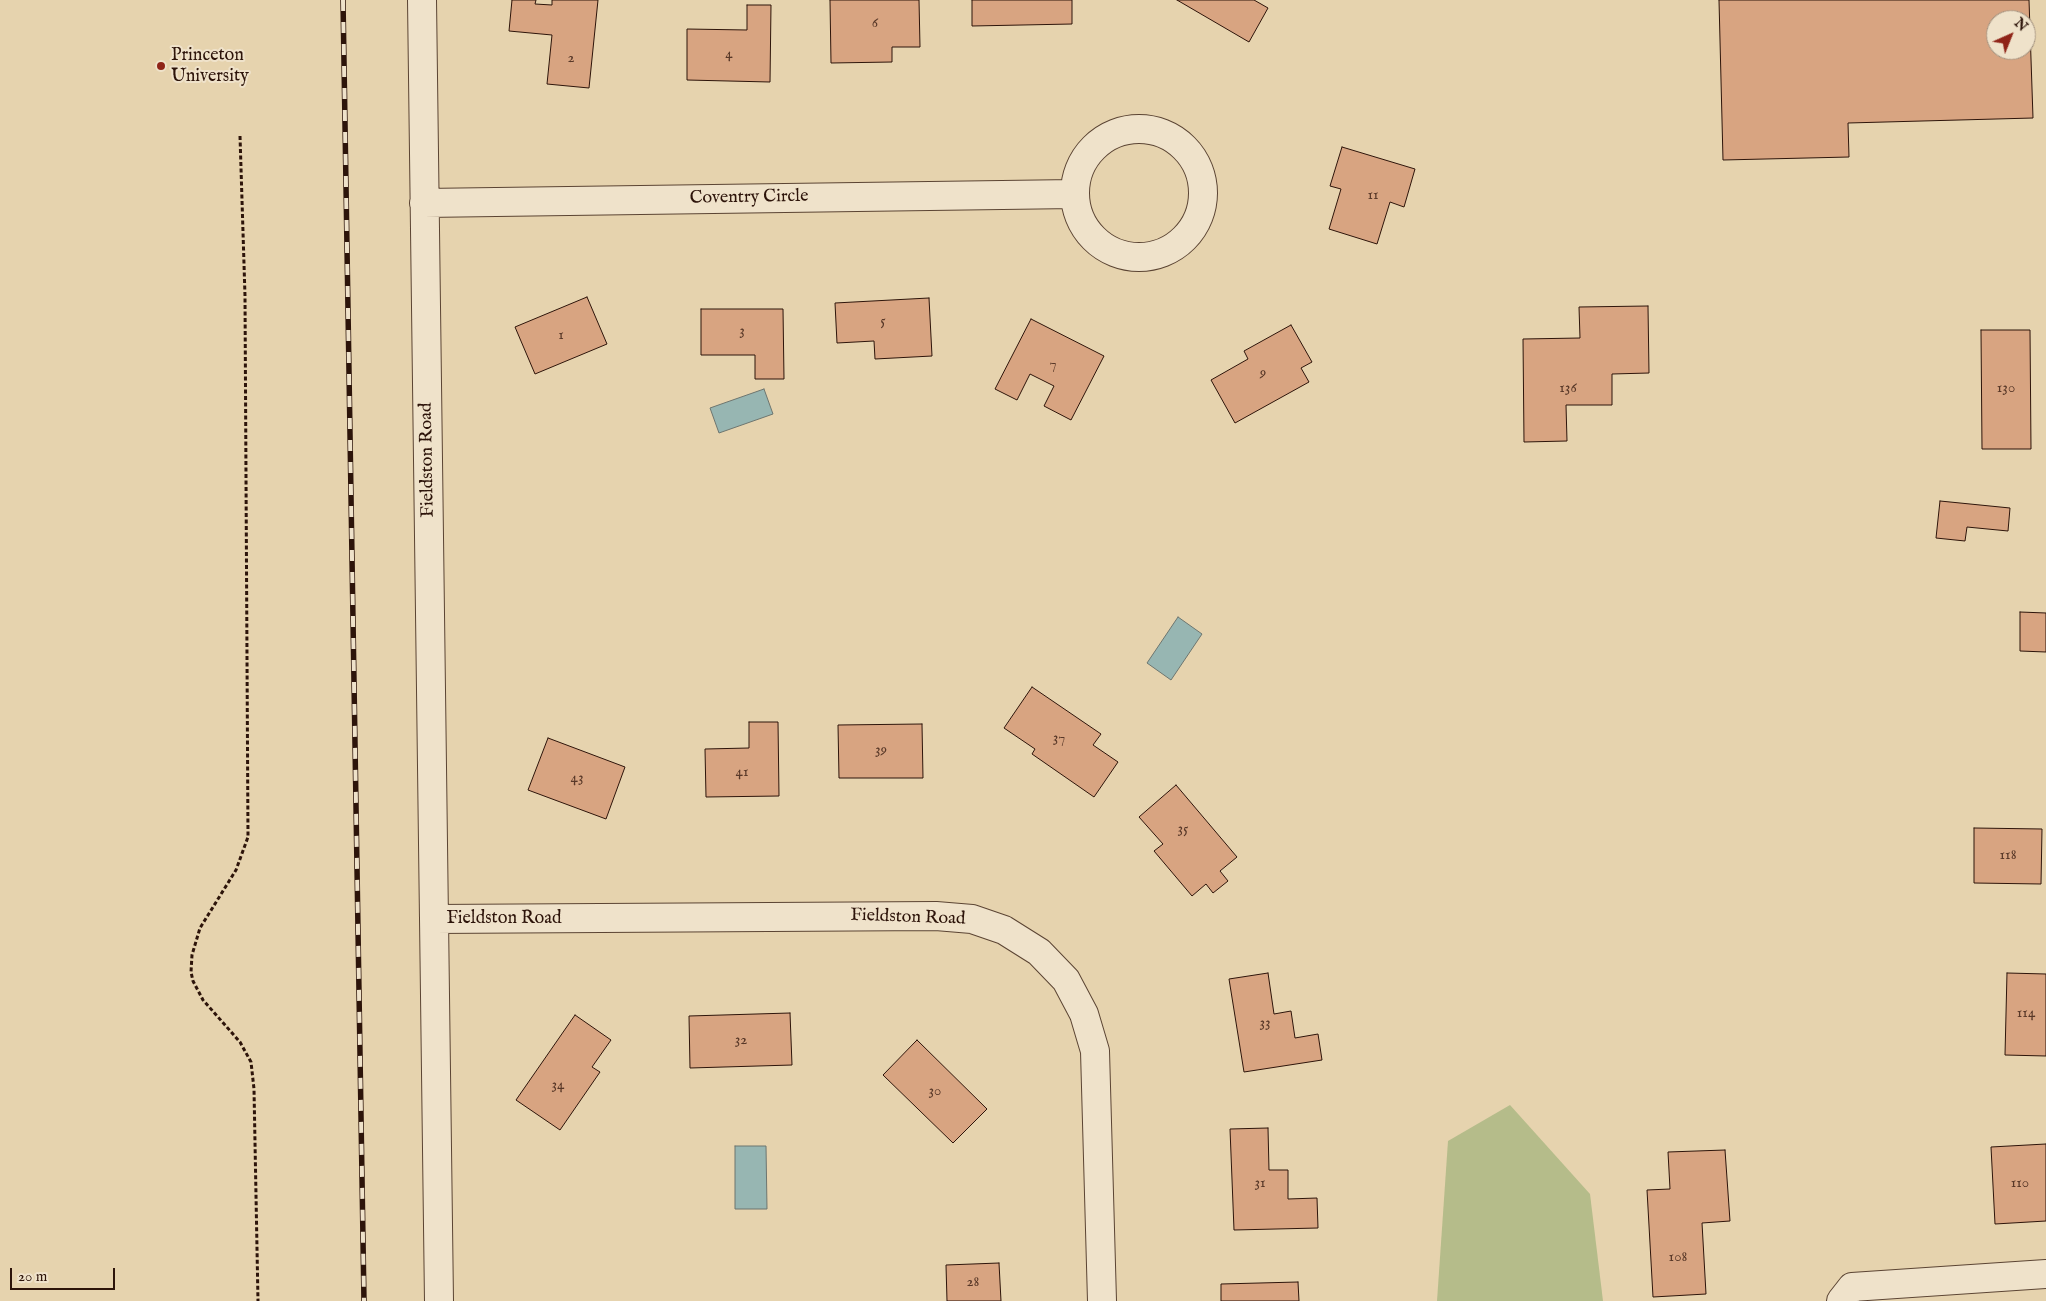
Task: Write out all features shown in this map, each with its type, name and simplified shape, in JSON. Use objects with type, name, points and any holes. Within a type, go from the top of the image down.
[{"type":"street","name":"Fieldston Road","points":[[422,0],[439,1301]]},
{"type":"street","points":[[1137,128],[1162,133],[1183,146],[1194,160],[1201,175],[1203,192],[1201,209],[1195,224],[1185,238],[1172,248],[1157,255],[1140,257],[1123,255],[1108,249],[1094,239],[1083,226],[1076,210],[1074,194],[1076,177],[1082,162],[1092,148],[1105,137],[1120,131],[1137,128]]},
{"type":"street","name":"Coventry Circle","points":[[424,202],[1074,194]]},
{"type":"street","name":"Fieldston Road","points":[[434,919],[936,916],[972,919],[1004,930],[1039,952],[1066,980],[1084,1014],[1095,1051],[1102,1301]]},
{"type":"street","points":[[1841,1301],[1852,1287],[2046,1274]]},
{"type":"path","points":[[240,136],[245,305],[248,837],[236,870],[200,928],[192,955],[192,972],[193,981],[204,1000],[240,1042],[251,1062],[254,1089],[258,1301]]},
{"type":"green space","points":[[1510,1105],[1590,1194],[1603,1301],[1437,1301],[1448,1141]]},
{"type":"water","points":[[764,389],[773,414],[719,433],[710,408]]},
{"type":"water","points":[[1178,617],[1202,634],[1171,680],[1147,663]]},
{"type":"water","points":[[735,1146],[766,1146],[767,1209],[735,1209]]},
{"type":"building","points":[[512,0],[536,0],[535,4],[552,5],[552,0],[598,0],[589,88],[547,84],[552,35],[509,31]]},
{"type":"building","points":[[830,0],[919,0],[920,47],[892,47],[892,62],[831,63]]},
{"type":"building","points":[[972,0],[1072,0],[1072,24],[972,26]]},
{"type":"building","points":[[1177,0],[1254,0],[1268,8],[1249,42]]},
{"type":"building","points":[[1719,0],[2029,0],[2029,10],[1986,10],[1986,60],[2031,60],[2033,118],[1848,123],[1849,157],[1723,160]]},
{"type":"building","points":[[747,5],[771,5],[770,82],[687,80],[687,29],[747,30]]},
{"type":"building","points":[[1342,147],[1415,169],[1404,207],[1390,202],[1377,244],[1329,229],[1341,189],[1330,186]]},
{"type":"building","points":[[587,297],[607,344],[535,374],[515,327]]},
{"type":"building","points":[[929,298],[932,356],[875,359],[874,341],[837,343],[835,303]]},
{"type":"building","points":[[1648,306],[1649,373],[1612,374],[1612,405],[1566,405],[1567,441],[1524,442],[1523,339],[1580,338],[1579,307]]},
{"type":"building","points":[[701,309],[783,309],[784,379],[755,379],[755,355],[701,355]]},
{"type":"building","points":[[1031,319],[1104,356],[1071,420],[1044,406],[1054,386],[1030,374],[1017,400],[995,389]]},
{"type":"building","points":[[1291,325],[1312,362],[1301,368],[1309,382],[1235,423],[1211,380],[1248,359],[1244,351]]},
{"type":"building","points":[[1981,330],[2030,330],[2031,449],[1982,449]]},
{"type":"building","points":[[1940,501],[2010,508],[2008,531],[1967,527],[1965,541],[1936,538]]},
{"type":"building","points":[[2020,612],[2046,613],[2046,652],[2020,651]]},
{"type":"building","points":[[1032,687],[1101,734],[1093,745],[1118,762],[1094,797],[1032,754],[1035,749],[1004,728]]},
{"type":"building","points":[[749,722],[778,722],[779,796],[706,797],[705,749],[749,748]]},
{"type":"building","points":[[922,724],[923,778],[839,778],[838,725]]},
{"type":"building","points":[[548,738],[625,767],[606,819],[528,790]]},
{"type":"building","points":[[1176,785],[1237,857],[1220,871],[1228,881],[1213,893],[1206,884],[1192,896],[1154,851],[1163,844],[1139,817]]},
{"type":"building","points":[[1974,828],[2042,829],[2041,884],[1974,883]]},
{"type":"building","points":[[1268,973],[1274,1014],[1291,1011],[1295,1038],[1318,1034],[1322,1060],[1244,1072],[1229,979]]},
{"type":"building","points":[[2007,973],[2046,974],[2046,1056],[2005,1055]]},
{"type":"building","points":[[790,1013],[792,1065],[690,1068],[689,1016]]},
{"type":"building","points":[[575,1015],[611,1040],[592,1067],[600,1072],[560,1130],[516,1100]]},
{"type":"building","points":[[917,1040],[987,1109],[953,1143],[883,1075]]},
{"type":"building","points":[[1268,1128],[1269,1170],[1288,1170],[1288,1199],[1317,1198],[1318,1228],[1234,1230],[1230,1129]]},
{"type":"building","points":[[2046,1144],[2046,1221],[1995,1224],[1991,1147]]},
{"type":"building","points":[[1725,1150],[1730,1221],[1702,1223],[1706,1294],[1653,1297],[1647,1190],[1670,1189],[1668,1152]]},
{"type":"building","points":[[999,1263],[1001,1301],[947,1301],[946,1265]]},
{"type":"building","points":[[1298,1282],[1299,1301],[1221,1301],[1221,1284]]},
{"type":"railway","points":[[343,0],[364,1301]]},
{"type":"place","name":"Princeton University","points":[[161,66]]}]
